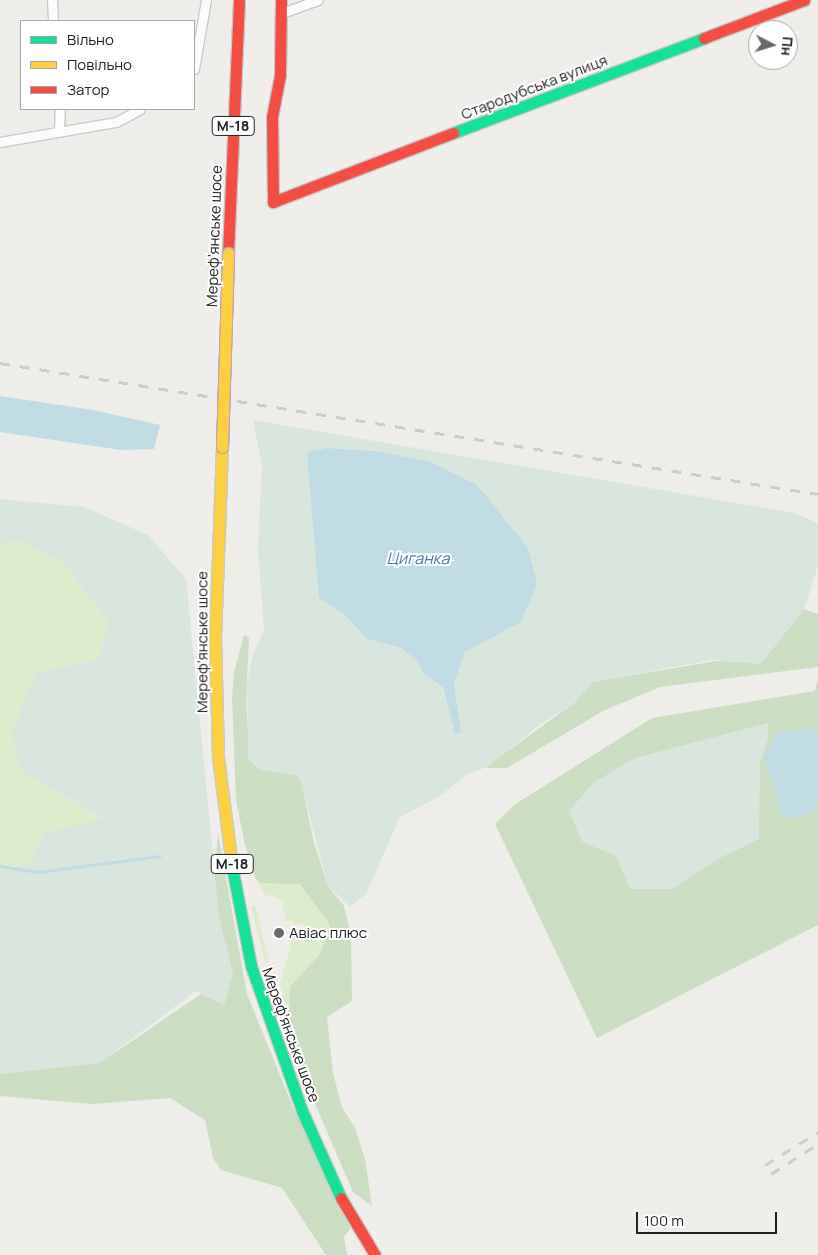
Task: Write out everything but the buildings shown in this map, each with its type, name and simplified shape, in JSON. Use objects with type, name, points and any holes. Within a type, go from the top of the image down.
[{"type":"main road","name":"Мереф’янське шосе","points":[[239,0],[215,635],[218,757],[230,857],[251,966],[302,1111],[341,1197],[375,1255]]},
{"type":"main road","points":[[281,0],[282,13]]},
{"type":"main road","name":"Стародубська вулиця","points":[[282,13],[280,75],[272,116],[273,202],[804,0]]},
{"type":"street","points":[[52,0],[53,20]]},
{"type":"street","points":[[195,62],[206,0]]},
{"type":"street","points":[[282,13],[318,0]]},
{"type":"street","points":[[59,132],[60,110]]},
{"type":"street","points":[[0,142],[116,122],[138,110]]},
{"type":"green space","points":[[19,540],[61,561],[109,623],[98,659],[36,673],[22,772],[105,820],[44,833],[30,863],[0,871],[0,544]]},
{"type":"green space","points":[[804,609],[818,614],[818,667],[660,687],[603,711],[507,768],[484,768],[574,703],[592,682],[716,661],[762,662]]},
{"type":"green space","points":[[244,635],[249,638],[246,703],[250,755],[289,758],[301,781],[314,843],[328,886],[344,906],[351,936],[352,1001],[327,1017],[333,1073],[342,1107],[355,1128],[365,1159],[372,1206],[353,1192],[299,1067],[289,1021],[290,987],[321,953],[330,925],[300,884],[260,883],[255,878],[244,841],[236,799],[232,698],[234,672]]},
{"type":"green space","points":[[818,678],[818,925],[597,1038],[495,824],[514,805],[652,718],[815,691]]},
{"type":"green space","points":[[218,833],[247,994],[294,1110],[352,1226],[344,1237],[347,1255],[326,1255],[282,1188],[221,1170],[213,1158],[205,1120],[170,1098],[93,1104],[0,1096],[0,1072],[113,1054],[201,994],[220,1002],[213,897]]},
{"type":"green space","points":[[287,867],[329,899],[337,936],[300,986],[299,1067],[280,984],[292,940],[305,932],[304,924],[293,925],[292,920],[286,921],[282,904],[284,901],[269,895],[267,897],[255,878]]},
{"type":"green space","points":[[255,905],[269,962],[265,963],[251,906]]},
{"type":"shaded area","points":[[253,420],[794,513],[818,523],[818,566],[804,609],[760,664],[712,660],[592,682],[574,703],[538,726],[487,767],[468,774],[437,798],[400,817],[366,894],[350,907],[328,886],[299,776],[260,770],[248,759],[247,682],[253,654],[264,630],[258,549],[262,465]],"holes":[[[327,448],[374,451],[428,461],[521,622],[465,652],[454,684],[461,732],[455,733],[443,687],[424,674],[416,660],[401,648],[367,639],[344,614],[319,598]]]},
{"type":"shaded area","points":[[0,499],[84,507],[148,535],[186,579],[219,917],[233,974],[224,1005],[196,991],[100,1063],[0,1074],[0,871],[30,863],[44,833],[104,819],[22,772],[11,735],[36,673],[98,659],[109,623],[61,561],[19,540],[0,544]]},
{"type":"shaded area","points":[[768,723],[768,739],[760,763],[759,839],[720,858],[672,889],[630,889],[616,856],[582,842],[569,811],[593,783],[635,758]]},
{"type":"water","points":[[0,396],[93,410],[160,425],[154,449],[121,450],[0,432]]},
{"type":"water","name":"Циганка","points":[[327,448],[374,451],[428,461],[477,485],[528,548],[537,583],[521,622],[465,652],[454,684],[461,732],[455,734],[443,687],[424,674],[416,660],[401,648],[367,639],[344,614],[319,598],[307,452]]},
{"type":"water","points":[[818,727],[818,809],[797,818],[782,816],[764,756],[777,733]]},
{"type":"waterway","points":[[0,866],[38,872],[160,856]]},
{"type":"railway","points":[[0,363],[818,494]]},
{"type":"railway","points":[[765,1165],[818,1132]]},
{"type":"railway","points":[[771,1174],[818,1144]]},
{"type":"traffic: fast","points":[[453,133],[704,38]]},
{"type":"traffic: fast","points":[[232,867],[251,966],[302,1111],[341,1198]]},
{"type":"traffic: slow","points":[[222,447],[228,253]]},
{"type":"traffic: slow","points":[[222,447],[215,635],[218,757],[232,867]]},
{"type":"traffic: jam","points":[[228,253],[239,0]]},
{"type":"traffic: jam","points":[[281,0],[280,75],[272,117],[273,202],[453,133]]},
{"type":"traffic: jam","points":[[704,38],[804,0]]},
{"type":"traffic: jam","points":[[341,1198],[375,1255]]},
{"type":"place","name":"Авіас плюс","points":[[279,933]]}]
